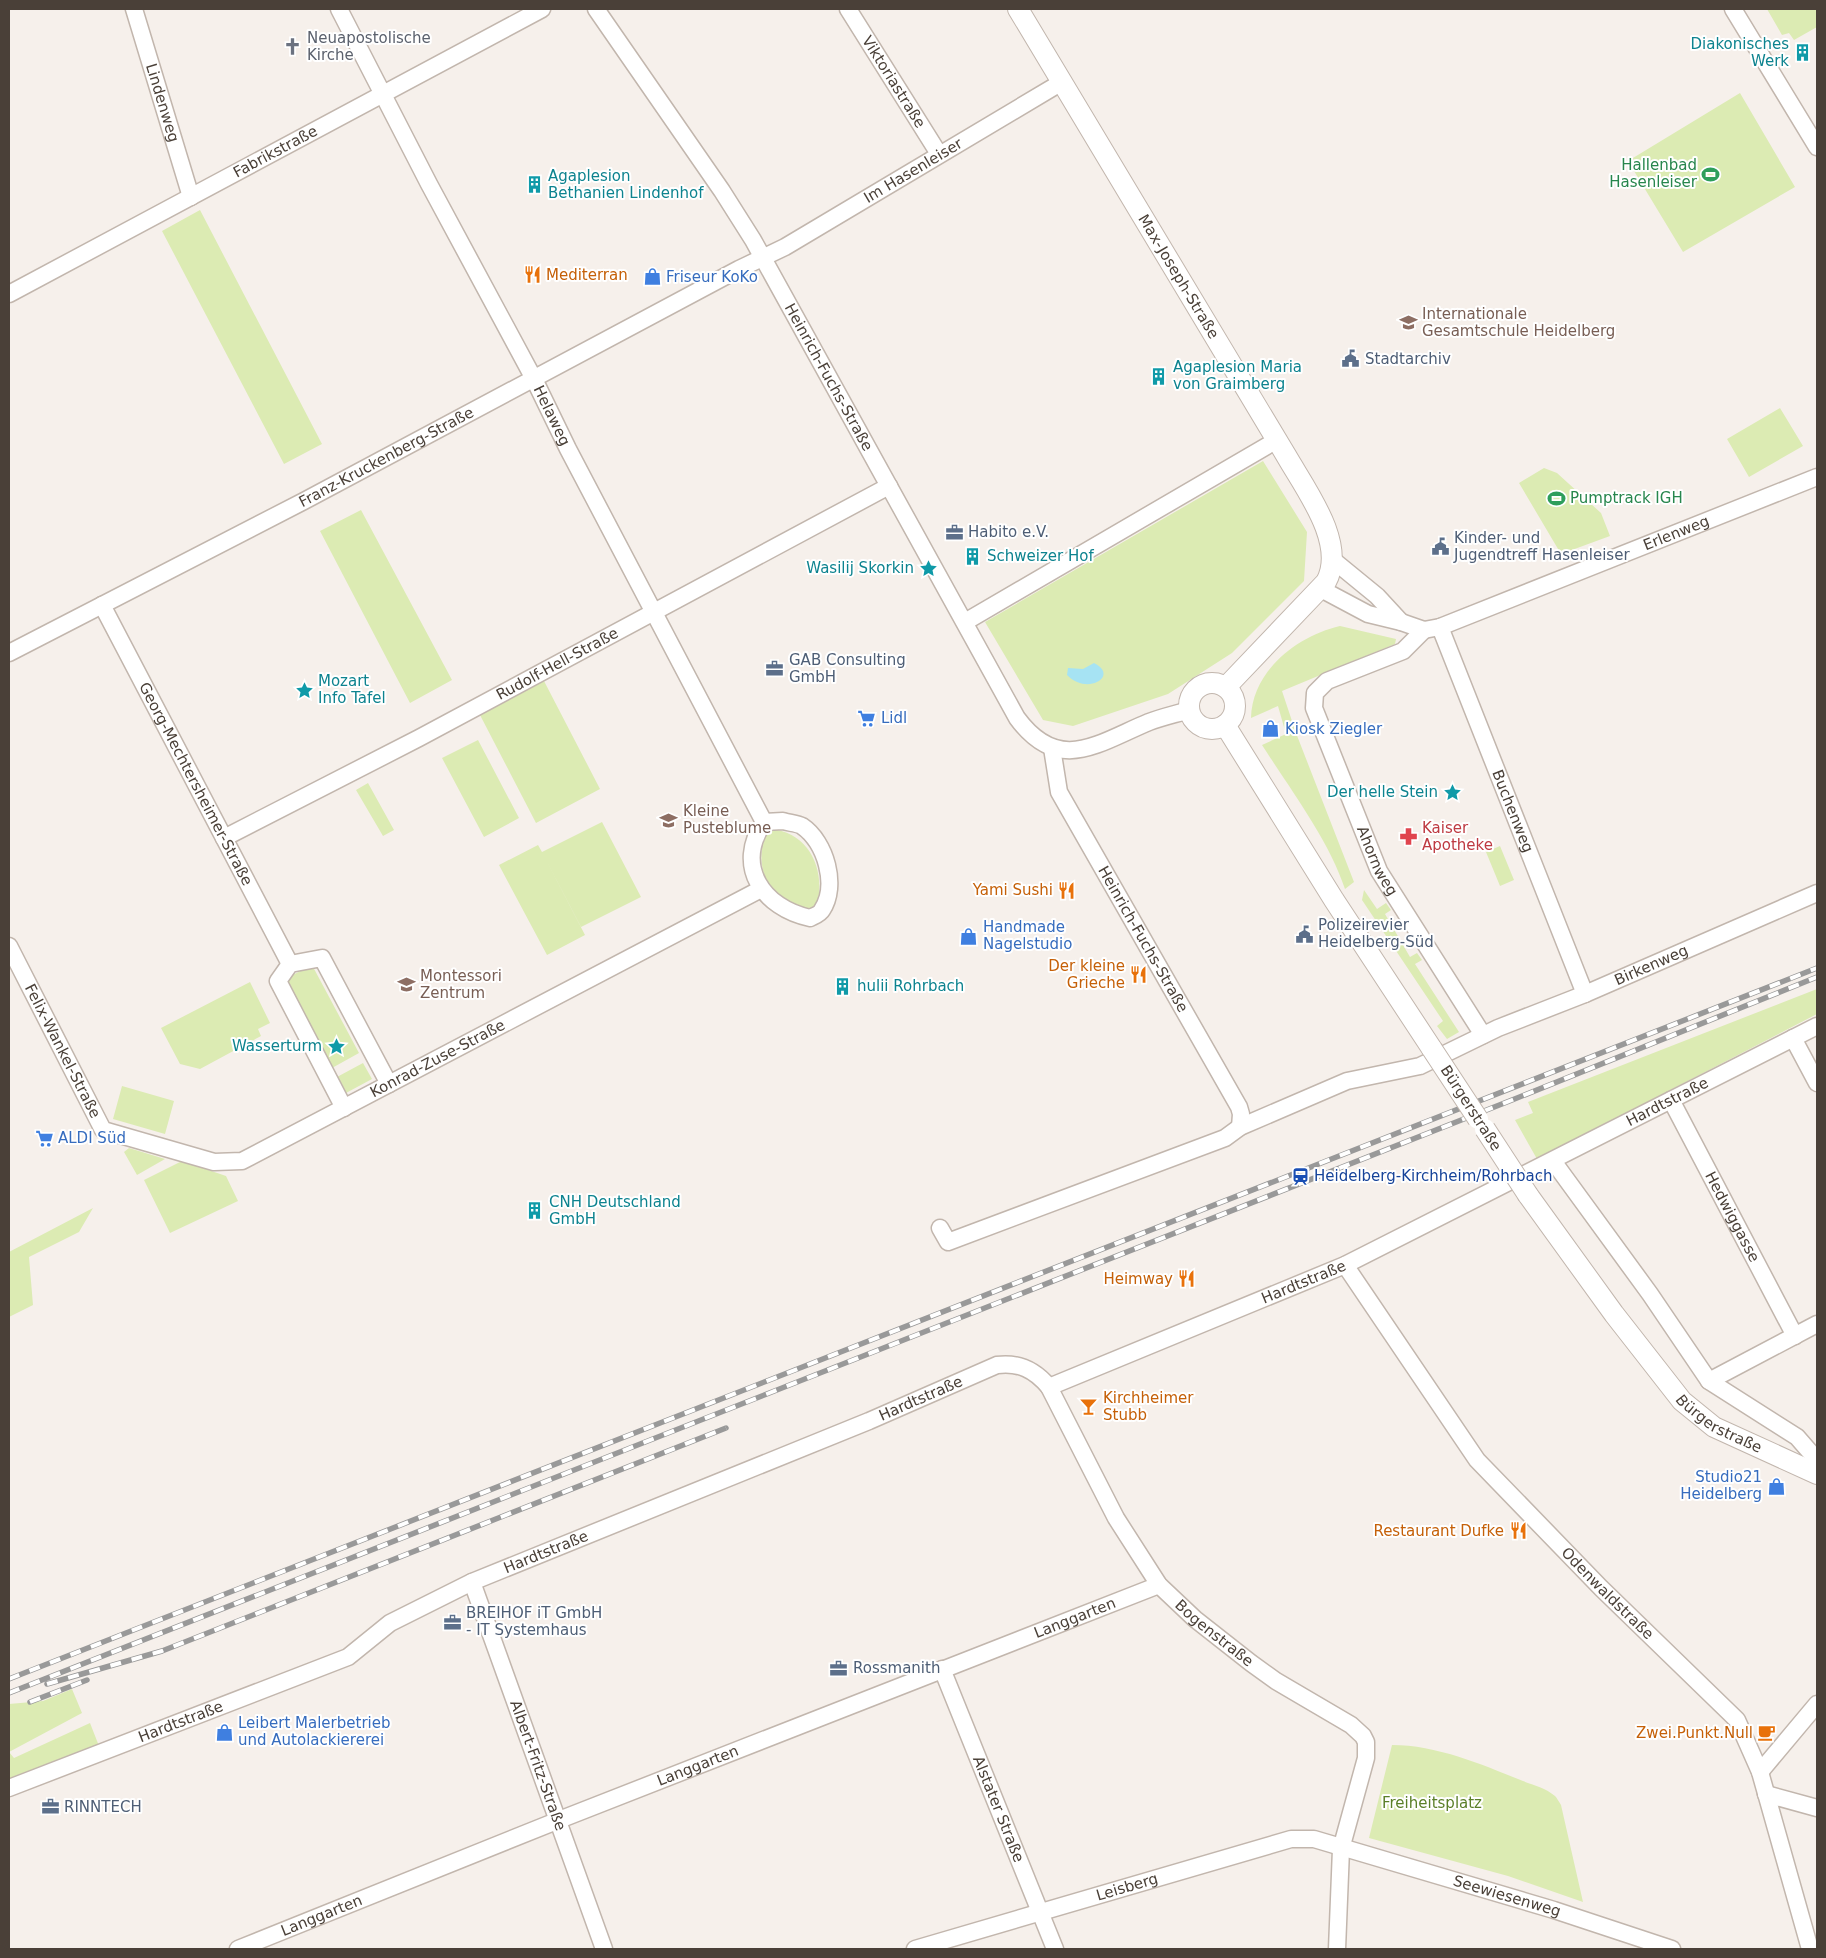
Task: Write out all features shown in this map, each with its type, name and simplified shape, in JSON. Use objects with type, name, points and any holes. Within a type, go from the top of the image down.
[{"type":"street","name":"Lindenweg","points":[[134,9],[191,197]]},
{"type":"street","name":"Helaweg","points":[[340,9],[764,822]]},
{"type":"street","name":"Fabrikstraße","points":[[9,294],[542,9]]},
{"type":"street","name":"Heinrich-Fuchs-Straße","points":[[596,9],[722,191],[763,258],[1017,718],[1025,729],[1052,748],[1059,792],[1239,1107],[1241,1114],[1240,1127]]},
{"type":"street","name":"Viktoriastraße","points":[[848,9],[939,154]]},
{"type":"street","name":"Max-Joseph-Straße","points":[[1018,9],[1277,440],[1321,518],[1330,541],[1333,560]]},
{"type":"street","points":[[1734,9],[1817,147]]},
{"type":"street","name":"Im Hasenleiser","points":[[763,258],[1062,82]]},
{"type":"street","name":"Franz-Kruckenberg-Straße","points":[[9,653],[304,501],[739,268],[763,258]]},
{"type":"street","points":[[965,622],[1277,440]]},
{"type":"street","name":"Erlenweg","points":[[1313,700],[1320,686],[1327,681],[1403,651],[1432,628],[1817,477]]},
{"type":"street","name":"Rudolf-Hell-Straße","points":[[224,838],[427,734],[889,486]]},
{"type":"street","points":[[1226,687],[1321,589],[1330,576],[1333,560],[1377,596],[1401,622]]},
{"type":"street","points":[[1321,589],[1368,614],[1432,628]]},
{"type":"street","name":"Georg-Mechtersheimer-Straße","points":[[102,605],[290,964]]},
{"type":"street","name":"Buchenweg","points":[[1432,628],[1585,994]]},
{"type":"street","points":[[1211,683],[1226,687],[1231,693],[1235,706],[1234,714],[1225,726],[1210,729],[1203,727],[1192,717],[1190,710],[1190,702],[1197,688],[1211,683]]},
{"type":"street","name":"Ahornweg","points":[[1313,700],[1314,708],[1379,871],[1483,1036]]},
{"type":"street","points":[[1052,748],[1082,750],[1098,746],[1150,722],[1190,710]]},
{"type":"street","name":"Bürgerstraße","points":[[1225,726],[1324,885],[1528,1195],[1614,1314],[1682,1400],[1714,1427],[1817,1474]]},
{"type":"street","points":[[783,821],[801,826],[822,852],[831,881],[822,911],[810,918],[784,910],[772,902],[761,889],[755,873],[752,856],[756,834],[764,822],[783,821]]},
{"type":"street","name":"Konrad-Zuse-Straße","points":[[103,1130],[214,1162],[242,1161],[761,889]]},
{"type":"street","name":"Birkenweg","points":[[1483,1036],[1585,994],[1817,893]]},
{"type":"street","name":"Felix-Wankel-Straße","points":[[9,946],[103,1130]]},
{"type":"street","points":[[344,1108],[278,981],[290,964],[322,958],[388,1084]]},
{"type":"street","name":"Hardtstraße","points":[[9,1788],[348,1657],[390,1623],[472,1582],[869,1421],[997,1365],[1021,1366],[1041,1377],[1049,1387],[1345,1265],[1553,1162],[1670,1100],[1817,1026]]},
{"type":"street","points":[[940,1228],[948,1242],[1225,1138],[1240,1127],[1347,1081],[1420,1066],[1483,1036]]},
{"type":"street","points":[[1793,1038],[1817,1083]]},
{"type":"street","name":"Hedwiggasse","points":[[1670,1100],[1795,1336]]},
{"type":"street","name":"Bürgerstraße","points":[[1553,1162],[1650,1294],[1709,1381],[1797,1436],[1817,1460]]},
{"type":"street","name":"Odenwaldstraße","points":[[1345,1265],[1477,1460],[1602,1588],[1737,1720],[1760,1772],[1810,1949]]},
{"type":"street","points":[[1709,1381],[1817,1324]]},
{"type":"street","name":"Bogenstraße","points":[[1049,1387],[1116,1518],[1159,1585],[1195,1619],[1251,1663],[1276,1681],[1351,1725],[1363,1736],[1366,1742],[1366,1758],[1341,1849],[1337,1949]]},
{"type":"street","name":"Albert-Fritz-Straße","points":[[472,1582],[604,1949]]},
{"type":"street","name":"Langgarten","points":[[238,1949],[559,1820],[1159,1585]]},
{"type":"street","name":"Alstater Straße","points":[[942,1669],[1055,1949]]},
{"type":"street","points":[[1760,1772],[1817,1704]]},
{"type":"street","points":[[1766,1794],[1817,1808]]},
{"type":"street","name":"Leisberg","points":[[916,1949],[1291,1839],[1314,1839],[1341,1849]]},
{"type":"street","name":"Seewiesenweg","points":[[1341,1849],[1554,1910],[1653,1946],[1672,1949]]},
{"type":"green space","points":[[1767,9],[1817,9],[1817,27],[1794,40],[1789,33],[1782,35]]},
{"type":"green space","name":"Hallenbad Hasenleiser","points":[[1740,93],[1795,187],[1683,252],[1628,161]]},
{"type":"green space","points":[[200,210],[322,444],[284,464],[162,231]]},
{"type":"green space","points":[[1780,408],[1803,446],[1749,477],[1727,439]]},
{"type":"green space","points":[[1263,461],[1307,532],[1304,581],[1232,653],[1168,694],[1073,726],[1043,720],[985,622]]},
{"type":"green space","name":"Pumptrack IGH","points":[[1544,468],[1557,473],[1601,513],[1610,536],[1561,554],[1519,483]]},
{"type":"green space","points":[[361,510],[452,680],[410,703],[320,531]]},
{"type":"green space","points":[[1340,626],[1396,639],[1395,644],[1282,691],[1296,733],[1354,882],[1345,889],[1319,834],[1262,745],[1286,734],[1278,706],[1251,718],[1253,701],[1259,685],[1280,658],[1308,638]]},
{"type":"green space","points":[[544,681],[600,789],[536,823],[480,715]]},
{"type":"green space","points":[[478,740],[519,818],[484,837],[442,758]]},
{"type":"green space","points":[[368,783],[394,830],[383,836],[356,790]]},
{"type":"green space","points":[[602,822],[641,897],[581,927],[543,854],[585,935],[547,955],[499,865],[538,845],[542,852]]},
{"type":"green space","points":[[770,829],[795,837],[805,845],[812,855],[817,867],[819,892],[817,905],[809,910],[781,898],[774,892],[765,877],[762,853],[763,844]]},
{"type":"green space","points":[[1500,846],[1514,880],[1500,886],[1486,852]]},
{"type":"green space","points":[[1364,890],[1377,909],[1386,903],[1391,910],[1385,914],[1410,957],[1417,953],[1422,960],[1415,964],[1459,1032],[1447,1039],[1437,1026],[1443,1021],[1362,900]]},
{"type":"green space","points":[[312,965],[359,1053],[332,1068],[285,979]]},
{"type":"green space","points":[[250,982],[270,1023],[258,1029],[261,1036],[200,1069],[180,1064],[161,1028]]},
{"type":"green space","points":[[1817,989],[1817,1014],[1537,1159],[1515,1120],[1533,1113],[1528,1102]]},
{"type":"green space","points":[[363,1063],[372,1079],[346,1093],[337,1077]]},
{"type":"green space","points":[[122,1086],[174,1101],[165,1134],[113,1119]]},
{"type":"green space","points":[[129,1148],[165,1159],[137,1175],[124,1152]]},
{"type":"green space","points":[[182,1161],[226,1176],[238,1201],[170,1233],[144,1180]]},
{"type":"green space","points":[[93,1208],[79,1232],[29,1257],[33,1305],[9,1317],[9,1252]]},
{"type":"green space","points":[[72,1689],[82,1713],[9,1752],[9,1704],[43,1701]]},
{"type":"green space","points":[[90,1723],[99,1746],[9,1783],[9,1752],[14,1758]]},
{"type":"green space","name":"Freiheitsplatz","points":[[1392,1745],[1426,1748],[1459,1757],[1539,1787],[1555,1796],[1561,1805],[1583,1902],[1508,1876],[1369,1838]]},
{"type":"water","points":[[1094,663],[1104,673],[1098,682],[1083,684],[1067,675],[1068,668],[1083,669]]},
{"type":"railway","points":[[9,1679],[1817,968]]},
{"type":"railway","points":[[9,1693],[1512,1100],[1817,977]]},
{"type":"railway","points":[[47,1684],[162,1651],[726,1428]]},
{"type":"railway","points":[[30,1702],[87,1680]]},
{"type":"place","name":"Neuapostolische Kirche","points":[[293,47]]},
{"type":"place","name":"Diakonisches Werk","points":[[1803,53]]},
{"type":"place","name":"Hallenbad Hasenleiser","points":[[1711,174]]},
{"type":"place","name":"Agaplesion Bethanien Lindenhof","points":[[534,185]]},
{"type":"place","name":"Mediterran","points":[[532,275]]},
{"type":"place","name":"Friseur KoKo","points":[[652,277]]},
{"type":"place","name":"Internationale Gesamtschule Heidelberg","points":[[1408,323]]},
{"type":"place","name":"Stadtarchiv","points":[[1351,359]]},
{"type":"place","name":"Agaplesion Maria von Graimberg","points":[[1159,376]]},
{"type":"place","name":"Pumptrack IGH","points":[[1556,498]]},
{"type":"place","name":"Habito e.V.","points":[[954,532]]},
{"type":"place","name":"Kinder- und Jugendtreff Hasenleiser","points":[[1440,547]]},
{"type":"place","name":"Schweizer Hof","points":[[973,556]]},
{"type":"place","name":"Wasilij Skorkin","points":[[928,568]]},
{"type":"place","name":"GAB Consulting GmbH","points":[[775,669]]},
{"type":"place","name":"Mozart Info Tafel","points":[[304,690]]},
{"type":"place","name":"Lidl","points":[[867,718]]},
{"type":"place","name":"Kiosk Ziegler","points":[[1271,729]]},
{"type":"place","name":"Der helle Stein","points":[[1452,792]]},
{"type":"place","name":"Kleine Pusteblume","points":[[669,820]]},
{"type":"place","name":"Kaiser Apotheke","points":[[1408,837]]},
{"type":"place","name":"Yami Sushi","points":[[1067,890]]},
{"type":"place","name":"Polizeirevier Heidelberg-Süd","points":[[1304,934]]},
{"type":"place","name":"Handmade Nagelstudio","points":[[969,936]]},
{"type":"place","name":"Der kleine Grieche","points":[[1139,975]]},
{"type":"place","name":"Montessori Zentrum","points":[[406,985]]},
{"type":"place","name":"hulii Rohrbach","points":[[843,986]]},
{"type":"place","name":"Wasserturm","points":[[336,1046]]},
{"type":"place","name":"ALDI Süd","points":[[44,1138]]},
{"type":"place","name":"Heidelberg-Kirchheim/Rohrbach","points":[[1300,1176]]},
{"type":"place","name":"CNH Deutschland GmbH","points":[[535,1211]]},
{"type":"place","name":"Heimway","points":[[1187,1279]]},
{"type":"place","name":"Kirchheimer Stubb","points":[[1089,1407]]},
{"type":"place","name":"Studio21 Heidelberg","points":[[1776,1486]]},
{"type":"place","name":"Restaurant Dufke","points":[[1518,1531]]},
{"type":"place","name":"BREIHOF iT GmbH - IT Systemhaus","points":[[452,1622]]},
{"type":"place","name":"Rossmanith","points":[[839,1668]]},
{"type":"place","name":"Leibert Malerbetrieb und Autolackiererei","points":[[224,1732]]},
{"type":"place","name":"Zwei.Punkt.Null","points":[[1767,1733]]},
{"type":"place","name":"RINNTECH","points":[[50,1807]]}]
